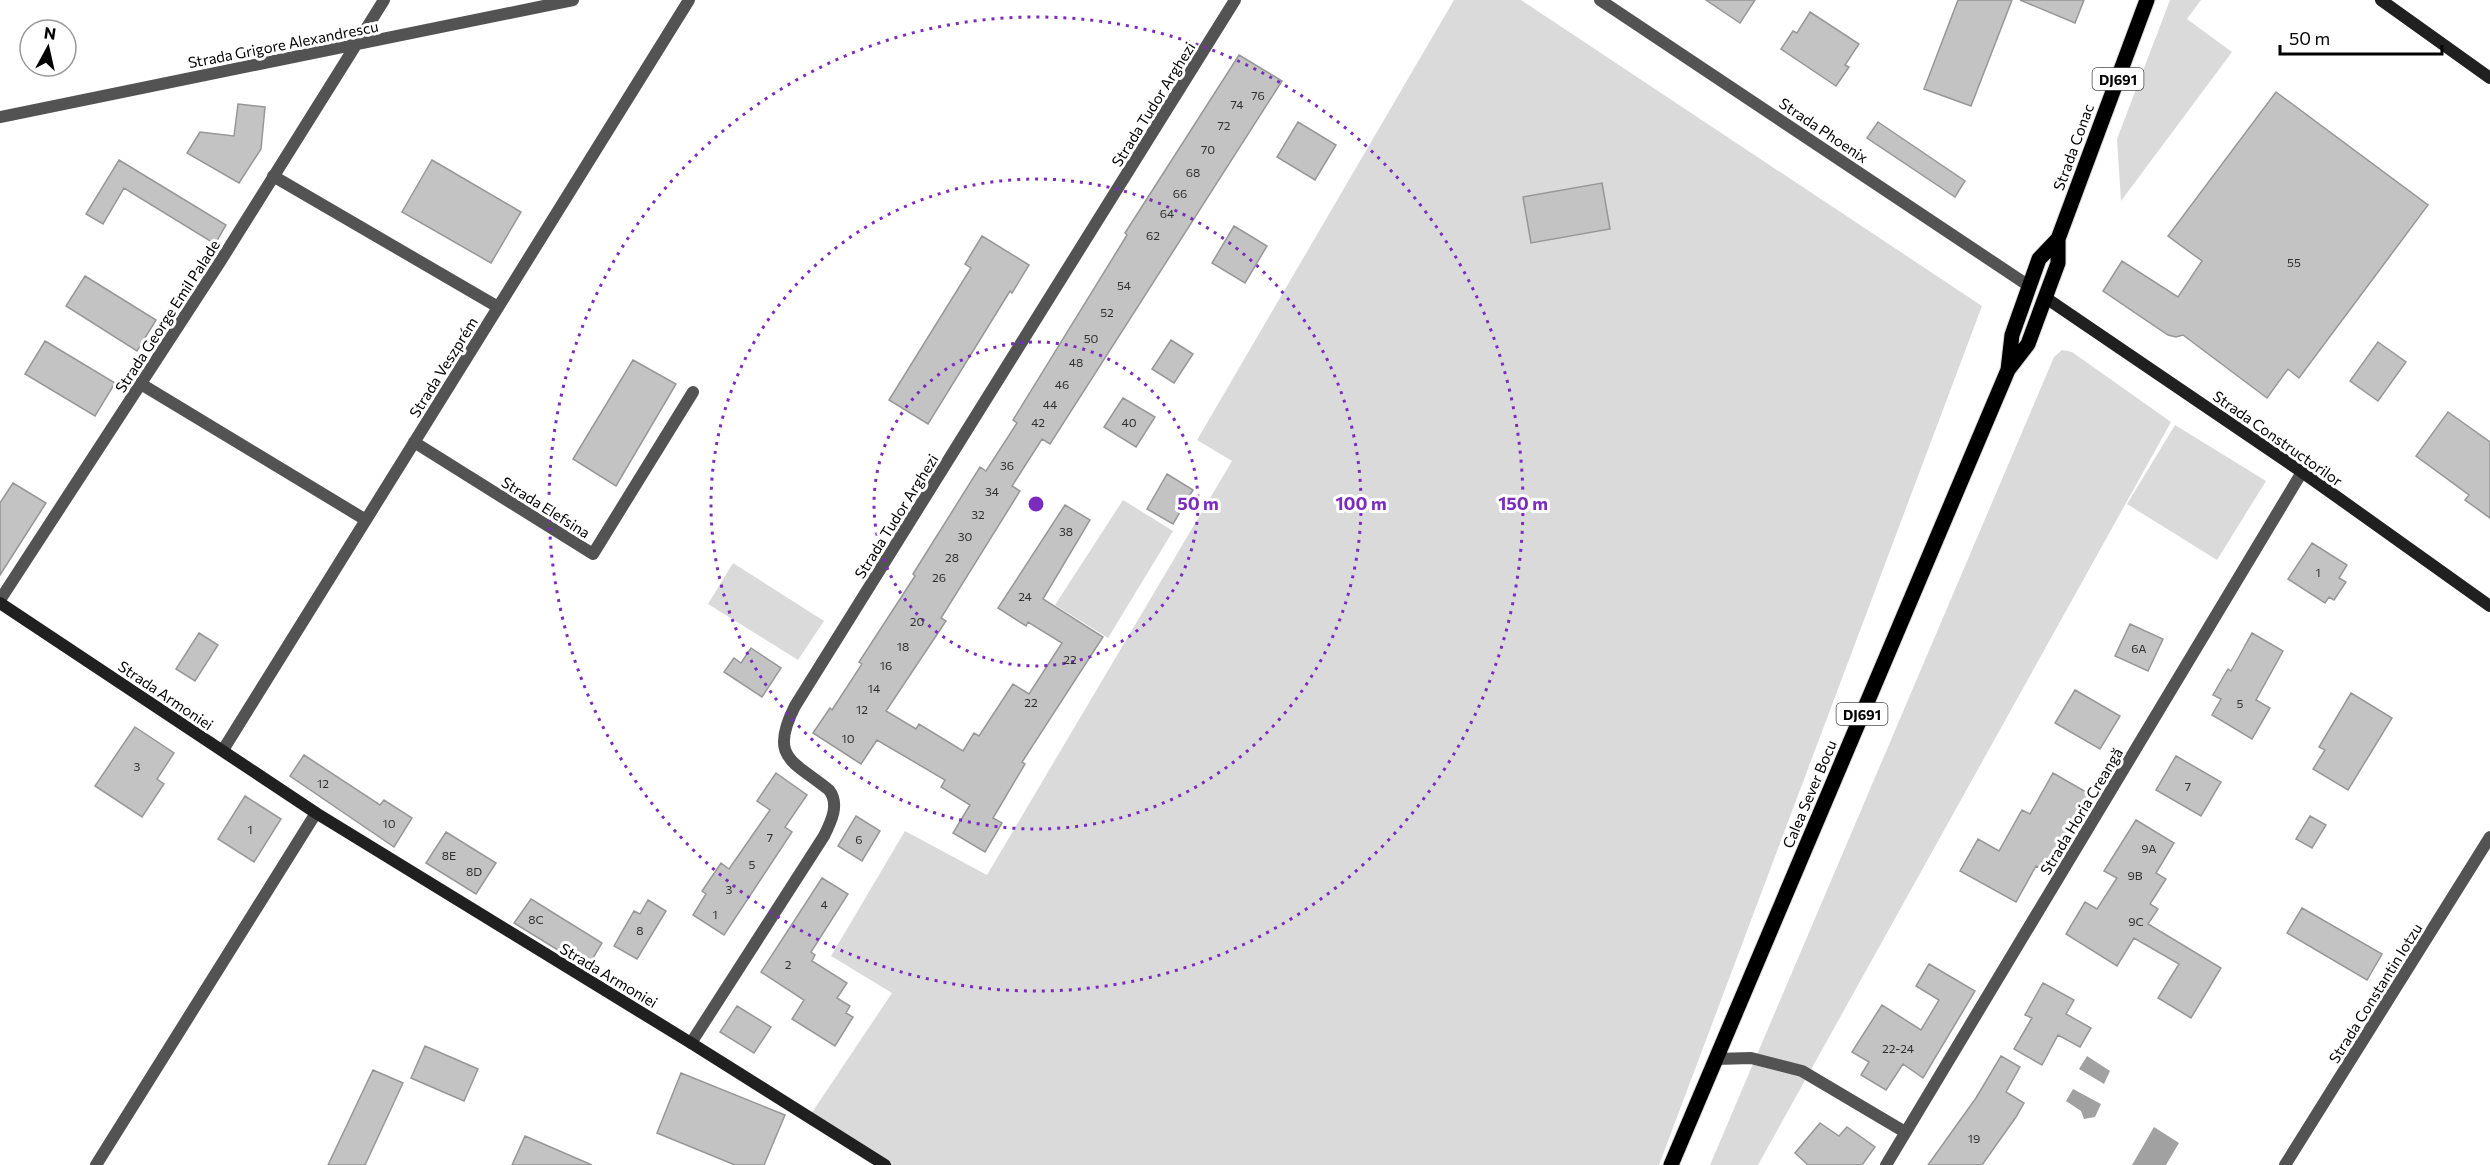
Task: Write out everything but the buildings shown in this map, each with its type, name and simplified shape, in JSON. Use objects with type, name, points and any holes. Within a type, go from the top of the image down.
[{"type":"main road","name":"Strada Conac","points":[[2046,298],[2058,263],[2058,238],[2147,0]]},
{"type":"main road","name":"Strada Conac","points":[[2029,286],[2039,259],[2058,238]]},
{"type":"main road","name":"Calea Sever Bocu","points":[[2008,370],[2012,335],[2029,286]]},
{"type":"main road","name":"Calea Sever Bocu","points":[[1671,1165],[2008,370],[2028,344],[2046,298]]},
{"type":"street","name":"Strada George Emil Palade","points":[[0,602],[384,0]]},
{"type":"street","name":"Strada Grigore Alexandrescu","points":[[0,117],[573,0]]},
{"type":"street","name":"Strada Veszprém","points":[[222,750],[689,0]]},
{"type":"street","name":"Strada Tudor Arghezi","points":[[691,1043],[824,836],[832,818],[835,804],[830,790],[797,767],[785,753],[786,730],[795,706],[1235,0]]},
{"type":"street","name":"Strada Phoenix","points":[[1600,0],[2029,286]]},
{"type":"street","points":[[2381,0],[2490,78]]},
{"type":"street","points":[[273,176],[498,307]]},
{"type":"street","name":"Strada Constructorilor","points":[[2046,298],[2302,472],[2490,606]]},
{"type":"street","points":[[141,384],[366,520]]},
{"type":"street","name":"Strada Elefsina","points":[[414,442],[593,554],[693,392]]},
{"type":"street","name":"Strada Horia Creangă","points":[[1886,1165],[2302,472]]},
{"type":"street","name":"Strada Armoniei","points":[[0,602],[316,813],[885,1165]]},
{"type":"street","points":[[96,1165],[316,813]]},
{"type":"street","name":"Strada Constantin Iotzu","points":[[2285,1165],[2490,837]]},
{"type":"street","points":[[1716,1059],[1751,1058],[1802,1071],[1905,1132]]},
{"type":"shaded area","points":[[1454,0],[1521,0],[1982,306],[1659,1165],[887,1165],[809,1117],[892,993],[831,956],[905,831],[987,875],[1232,461],[1197,440]]},
{"type":"shaded area","points":[[2170,0],[2201,0],[2187,19],[2232,52],[2121,201],[2117,139]]},
{"type":"shaded area","points":[[2062,350],[2072,352],[2171,422],[1758,1165],[1710,1165],[2054,357]]},
{"type":"shaded area","points":[[2175,425],[2266,481],[2217,560],[2127,504]]},
{"type":"shaded area","points":[[1123,500],[1173,531],[1108,638],[1055,605]]},
{"type":"shaded area","points":[[733,563],[824,621],[798,660],[708,604]]},
{"type":"shaded area","points":[[2087,1056],[2110,1071],[2104,1084],[2079,1069]]},
{"type":"shaded area","points":[[2073,1089],[2101,1104],[2095,1117],[2084,1119],[2081,1111],[2066,1101]]},
{"type":"shaded area","points":[[2154,1127],[2179,1143],[2166,1165],[2132,1165]]}]
